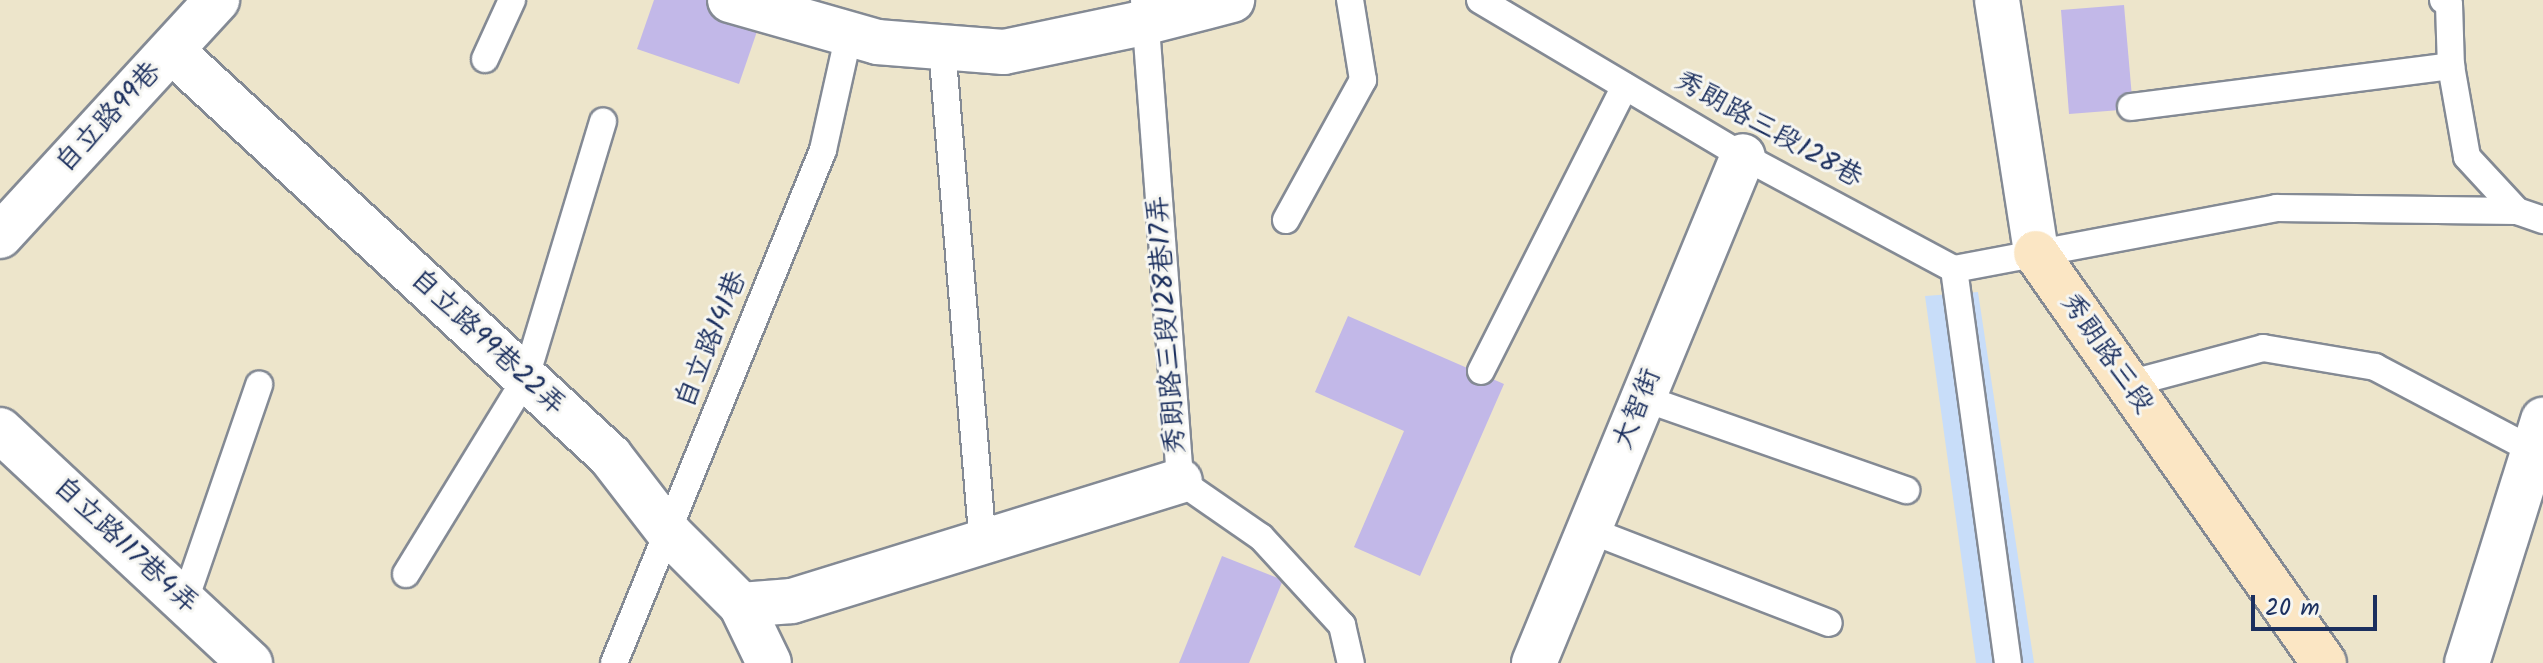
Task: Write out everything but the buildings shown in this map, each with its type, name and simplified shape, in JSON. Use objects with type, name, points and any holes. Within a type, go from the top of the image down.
[{"type":"street","name":"自立路99巷","points":[[0,236],[217,0]]},
{"type":"street","points":[[730,0],[804,10],[849,34],[877,42],[1004,52],[1146,11],[1232,0]]},
{"type":"street","name":"秀朗路三段","points":[[1997,0],[2036,253],[2324,663]]},
{"type":"street","name":"自立路99巷22弄","points":[[172,51],[610,456],[670,534],[741,605],[769,663]]},
{"type":"street","name":"大智街","points":[[1534,663],[1743,156]]},
{"type":"street","points":[[2467,663],[2539,435]]},
{"type":"street","name":"自立路117巷4弄","points":[[3,443],[250,663]]},
{"type":"street","name":"秀朗路三段128巷17弄","points":[[741,605],[792,601],[1180,481]]},
{"type":"lane","points":[[485,59],[512,0]]},
{"type":"lane","points":[[1286,220],[1363,80],[1350,0]]},
{"type":"lane","name":"秀朗路三段128巷","points":[[1480,0],[1743,156],[1954,269]]},
{"type":"lane","points":[[2448,1],[2451,66],[2467,157],[2517,211]]},
{"type":"lane","name":"秀朗路三段128巷17弄","points":[[1146,11],[1180,481]]},
{"type":"lane","name":"自立路141巷","points":[[614,663],[670,534],[823,150],[849,34]]},
{"type":"lane","points":[[942,47],[983,542]]},
{"type":"lane","points":[[2131,107],[2451,66]]},
{"type":"lane","points":[[1481,371],[1625,86]]},
{"type":"lane","points":[[406,574],[525,380],[603,121]]},
{"type":"lane","points":[[2008,663],[1954,269],[2276,208],[2517,211],[2543,220]]},
{"type":"lane","points":[[2128,384],[2263,348],[2375,367],[2539,435]]},
{"type":"lane","points":[[184,603],[259,385]]},
{"type":"lane","points":[[1643,398],[1906,490]]},
{"type":"lane","points":[[1180,481],[1261,537],[1342,625],[1351,663]]},
{"type":"lane","points":[[1589,530],[1829,623]]},
{"type":"shaded area","points":[[1978,292],[2034,663],[1976,663],[1925,296]]}]
